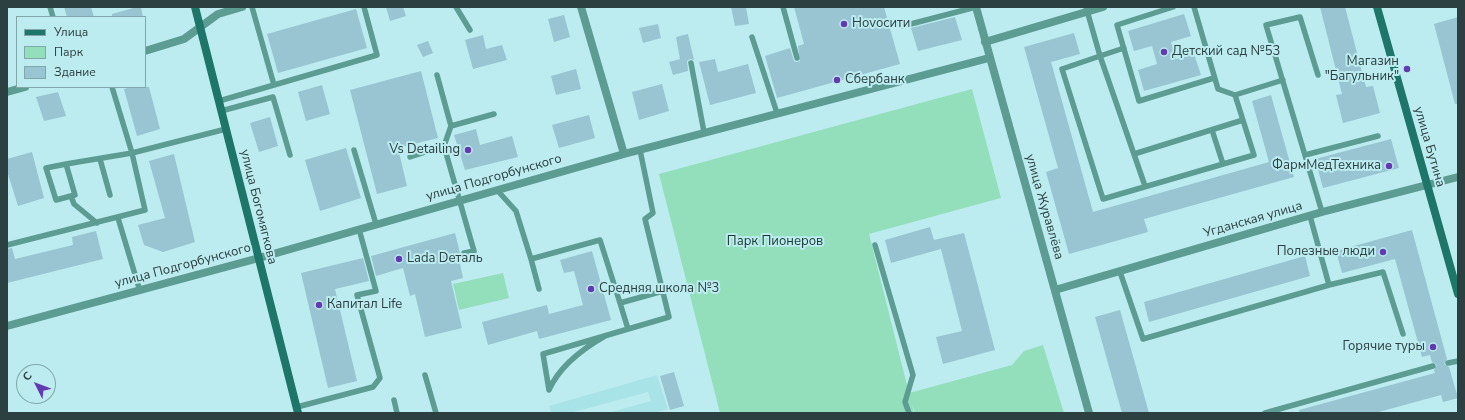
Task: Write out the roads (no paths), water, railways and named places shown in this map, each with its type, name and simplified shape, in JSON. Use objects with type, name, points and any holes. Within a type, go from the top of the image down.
[{"type":"main road","name":"улица Богомягкова","points":[[195,7],[298,410]]},
{"type":"main road","name":"улица Бутина","points":[[1377,7],[1458,294]]},
{"type":"street","points":[[146,51],[184,39],[218,14],[242,7]]},
{"type":"street","points":[[581,7],[624,154]]},
{"type":"street","name":"улица Журавлёва","points":[[976,7],[1089,413]]},
{"type":"street","points":[[985,42],[1086,9],[1103,7]]},
{"type":"street","name":"улица Подгорбунского","points":[[7,326],[260,258],[704,132],[989,58]]},
{"type":"street","points":[[7,92],[21,88]]},
{"type":"street","name":"Угданская улица","points":[[1055,290],[1322,212],[1458,177]]},
{"type":"lane","points":[[252,7],[274,85]]},
{"type":"lane","points":[[219,101],[377,55],[364,7]]},
{"type":"lane","points":[[456,7],[470,30]]},
{"type":"lane","points":[[783,7],[797,58]]},
{"type":"lane","points":[[903,26],[976,7]]},
{"type":"lane","points":[[1174,7],[1117,25],[1139,101],[1214,78]]},
{"type":"lane","points":[[1194,7],[1218,88],[1235,95],[1283,80]]},
{"type":"lane","points":[[1086,9],[1100,56],[1145,186]]},
{"type":"lane","points":[[1318,74],[1300,17],[1266,25],[1322,212]]},
{"type":"lane","points":[[752,37],[777,114]]},
{"type":"lane","points":[[1124,48],[1062,69],[1103,199],[1254,155],[1235,95]]},
{"type":"lane","points":[[691,63],[704,132]]},
{"type":"lane","points":[[437,75],[451,126],[444,146],[474,251],[464,253]]},
{"type":"lane","points":[[7,245],[146,210],[132,153],[112,88]]},
{"type":"lane","points":[[221,111],[273,97],[290,155]]},
{"type":"lane","points":[[451,126],[494,114]]},
{"type":"lane","points":[[1134,154],[1243,120]]},
{"type":"lane","points":[[66,164],[75,195],[56,200],[46,168],[66,164],[132,153],[226,129]]},
{"type":"lane","points":[[1212,130],[1223,164]]},
{"type":"lane","points":[[1305,155],[1378,136]]},
{"type":"lane","points":[[410,157],[444,146]]},
{"type":"lane","points":[[354,150],[376,224]]},
{"type":"lane","points":[[605,336],[583,350],[560,373],[549,390],[542,354],[669,317],[645,219],[652,213],[640,150]]},
{"type":"lane","points":[[100,159],[110,195]]},
{"type":"lane","points":[[497,190],[516,211],[539,289]]},
{"type":"lane","points":[[71,196],[74,204],[97,223]]},
{"type":"lane","points":[[1310,216],[1329,285]]},
{"type":"lane","points":[[118,218],[140,291]]},
{"type":"lane","points":[[298,410],[373,386],[380,378],[357,295],[376,291],[359,229]]},
{"type":"lane","points":[[531,259],[600,240],[628,329]]},
{"type":"lane","points":[[875,245],[914,376],[905,402],[909,413]]},
{"type":"lane","points":[[1120,272],[1143,339],[1329,285],[1383,272],[1403,334]]},
{"type":"lane","points":[[620,302],[663,290]]},
{"type":"lane","points":[[1448,363],[1458,360]]},
{"type":"lane","points":[[1265,413],[1433,366]]},
{"type":"lane","points":[[425,376],[436,413]]},
{"type":"lane","points":[[394,400],[397,413]]},
{"type":"place","name":"Ноvосити","points":[[844,24]]},
{"type":"place","name":"Детский сад №53","points":[[1164,52]]},
{"type":"place","name":"Магазин \"Багульник\"","points":[[1407,69]]},
{"type":"place","name":"Сбербанк","points":[[837,80]]},
{"type":"place","name":"Vs Detailing","points":[[468,150]]},
{"type":"place","name":"ФармМедТехника","points":[[1389,166]]},
{"type":"place","name":"Полезные люди","points":[[1383,252]]},
{"type":"place","name":"Lada Dеталь","points":[[399,259]]},
{"type":"place","name":"Средняя школа №3","points":[[591,289]]},
{"type":"place","name":"Капитал Life","points":[[319,305]]},
{"type":"place","name":"Горячие туры","points":[[1433,347]]},
{"type":"park label","name":"Парк Пионеров","points":[[775,242]]}]
